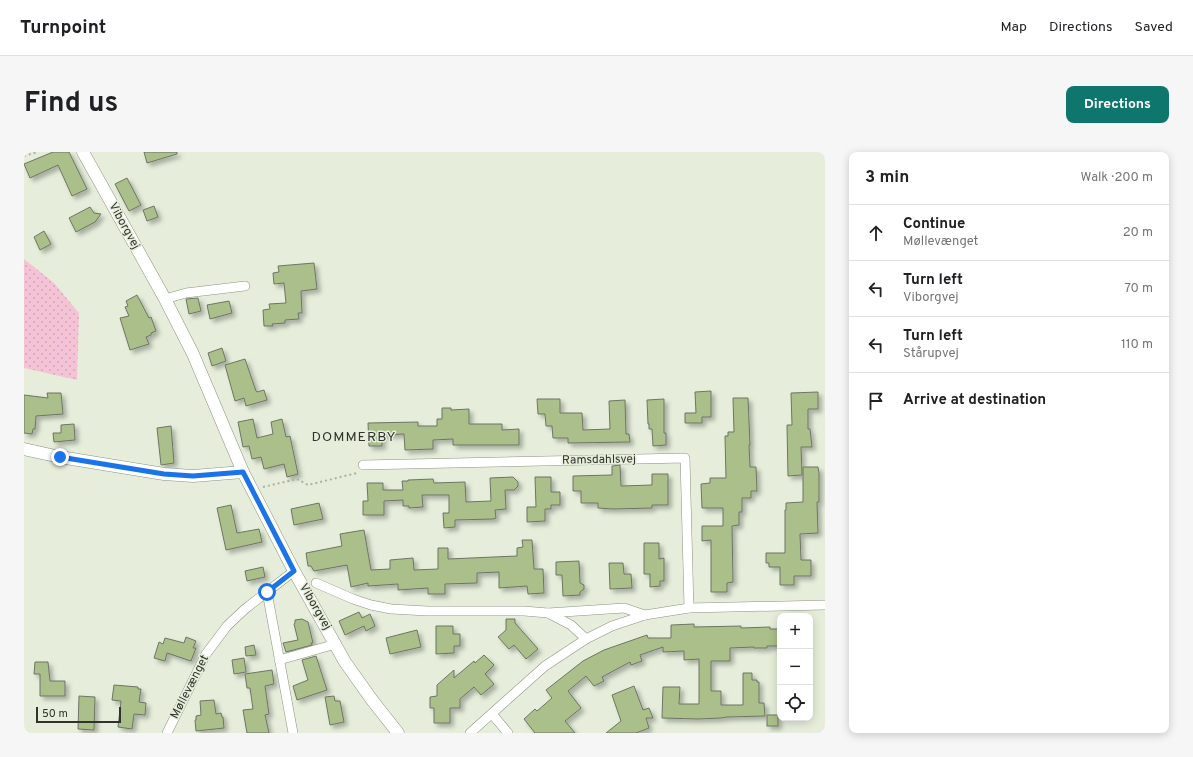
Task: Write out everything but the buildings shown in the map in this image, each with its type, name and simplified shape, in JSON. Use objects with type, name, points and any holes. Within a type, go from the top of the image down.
[{"type":"street","name":"Viborgvej","points":[[83,152],[166,299],[193,354],[243,472],[294,571],[346,662],[372,700],[398,733]]},
{"type":"street","points":[[166,299],[186,294],[245,286]]},
{"type":"street","points":[[24,449],[60,457],[164,474],[193,476],[243,472]]},
{"type":"street","name":"Ramsdahlsvej","points":[[363,465],[685,458],[689,608]]},
{"type":"street","name":"Møllevænget","points":[[167,733],[206,654],[227,626],[245,609],[294,571]]},
{"type":"street","points":[[316,583],[371,605],[391,608],[427,611],[524,611],[548,613],[624,608],[645,615]]},
{"type":"street","points":[[267,592],[293,733]]},
{"type":"street","points":[[470,733],[545,666],[586,639],[612,626],[645,615],[689,608],[825,605]]},
{"type":"street","points":[[548,613],[571,625],[586,639]]},
{"type":"street","points":[[280,660],[336,644]]},
{"type":"street","points":[[492,714],[508,733]]},
{"type":"path","points":[[24,156],[38,152]]},
{"type":"path","points":[[252,489],[297,479],[308,485],[357,473],[363,465]]},
{"type":"shaded area","points":[[24,259],[54,283],[79,313],[77,380],[24,368]]},
{"type":"district","name":"DOMMERBY","points":[[354,437]]},
{"type":"route","points":[[60,457],[164,474],[193,476],[243,472],[294,571],[267,592]]}]
